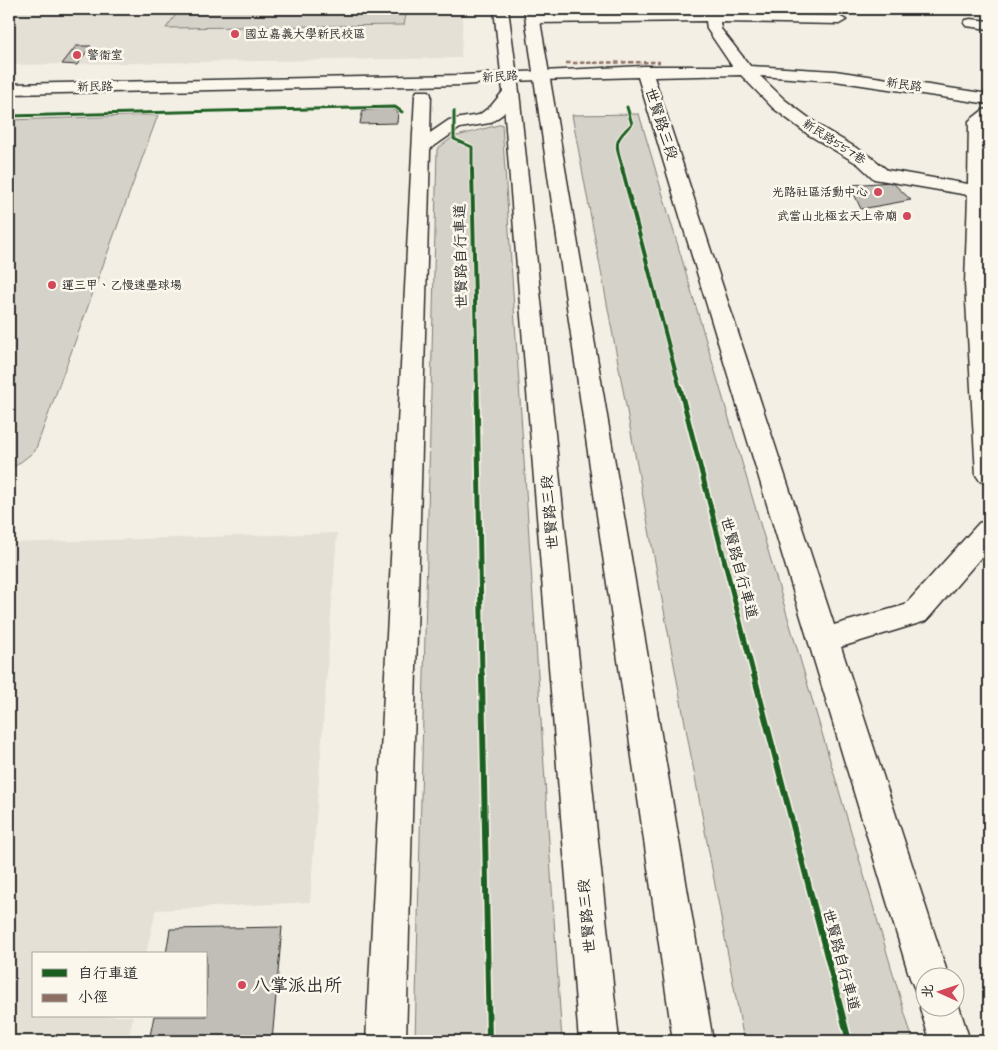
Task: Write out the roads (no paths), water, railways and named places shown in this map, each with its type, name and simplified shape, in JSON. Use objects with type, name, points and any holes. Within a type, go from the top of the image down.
[{"type":"street","name":"世賢路三段","points":[[501,9],[510,84],[599,1041]]},
{"type":"street","points":[[711,13],[720,40],[739,81]]},
{"type":"street","points":[[693,1041],[550,86],[532,14],[711,13],[839,20]]},
{"type":"street","points":[[971,23],[989,25]]},
{"type":"street","name":"新民路","points":[[9,89],[463,80],[550,86],[647,80],[739,81],[834,76],[989,110]]},
{"type":"street","name":"世賢路三段","points":[[647,80],[927,968]]},
{"type":"street","name":"新民路","points":[[602,90],[647,80]]},
{"type":"street","name":"新民路","points":[[739,81],[760,87],[814,90],[989,110]]},
{"type":"street","name":"新民路","points":[[9,104],[423,95],[510,84]]},
{"type":"street","points":[[421,147],[455,124],[484,118],[497,110],[510,84]]},
{"type":"street","name":"新民路557巷","points":[[760,87],[815,131],[864,160],[881,175],[976,191]]},
{"type":"street","points":[[386,1041],[423,95]]},
{"type":"street","points":[[989,110],[978,121],[976,191],[983,236],[976,284],[989,475]]},
{"type":"street","points":[[823,640],[915,613],[989,530]]},
{"type":"street","points":[[943,1018],[950,1041]]},
{"type":"place","name":"國立嘉義大學新民校區","points":[[235,34]]},
{"type":"place","name":"警衛室","points":[[77,55]]},
{"type":"place","name":"光路社區活動中心","points":[[878,192]]},
{"type":"place","name":"武當山北極玄天上帝廟","points":[[907,216]]},
{"type":"place","name":"運三甲、乙慢速壘球場","points":[[52,285]]},
{"type":"place","name":"八掌派出所","points":[[242,985]]}]
